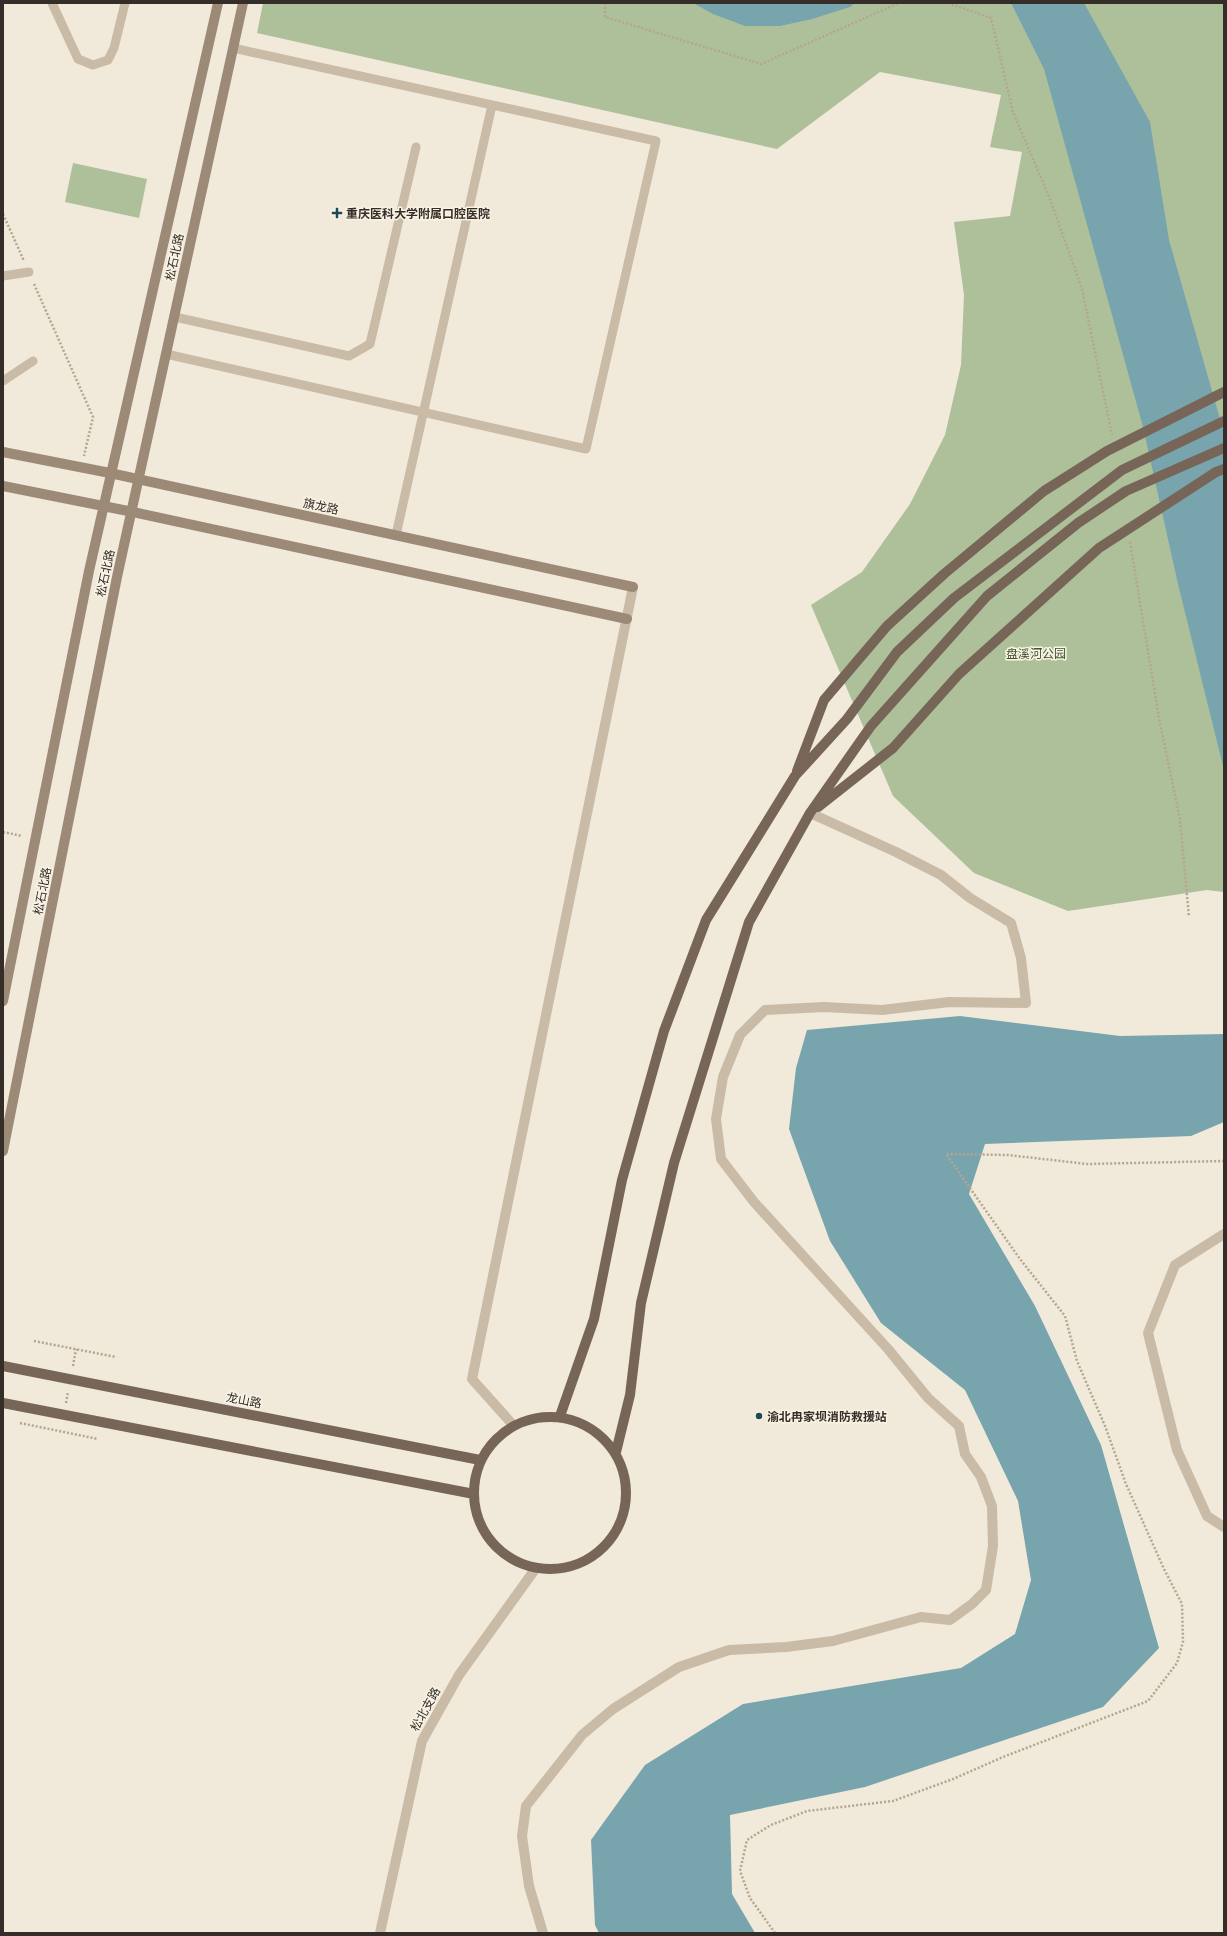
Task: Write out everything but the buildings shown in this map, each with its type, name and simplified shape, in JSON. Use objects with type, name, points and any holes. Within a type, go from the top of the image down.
[{"type":"main road","name":"松石北路","points":[[3,1001],[110,473],[218,3]]},
{"type":"main road","name":"松石北路","points":[[3,1152],[5,1126],[117,577],[133,512],[174,316],[243,3]]},
{"type":"main road","points":[[795,776],[824,700],[887,626],[944,574],[1044,491],[1107,451],[1224,392]]},
{"type":"main road","points":[[560,1416],[594,1319],[622,1180],[664,1031],[706,920],[795,776],[847,719],[897,652],[954,598],[1122,470],[1224,422]]},
{"type":"main road","points":[[616,1452],[630,1395],[641,1303],[674,1163],[749,922],[810,813],[871,726],[987,596],[1078,523],[1126,491],[1224,448]]},
{"type":"main road","name":"旗龙路","points":[[3,452],[139,479],[633,587]]},
{"type":"main road","points":[[810,813],[894,748],[959,674],[1099,548],[1216,472],[1224,469]]},
{"type":"main road","points":[[3,486],[133,512],[626,618]]},
{"type":"main road","name":"龙山路","points":[[3,1366],[480,1460]]},
{"type":"main road","points":[[3,1403],[474,1494]]},
{"type":"main road","points":[[560,1416],[582,1422],[601,1434],[616,1452],[626,1475],[627,1500],[621,1525],[606,1546],[586,1561],[562,1569],[536,1568],[511,1559],[491,1542],[478,1519],[474,1494],[475,1476],[480,1460],[494,1440],[513,1425],[536,1417],[560,1416]]},
{"type":"street","points":[[513,1425],[472,1379],[633,587]]},
{"type":"street","points":[[543,1933],[529,1886],[522,1836],[526,1806],[582,1735],[613,1709],[679,1668],[729,1650],[786,1647],[833,1641],[921,1617],[950,1620],[972,1604],[986,1590],[993,1546],[992,1506],[981,1477],[965,1454],[959,1426],[928,1398],[888,1349],[745,1190],[721,1159],[716,1119],[722,1077],[740,1035],[765,1010],[824,1007],[882,1010],[949,1002],[1026,1003],[1021,958],[1011,923],[970,898],[941,875],[896,852],[810,813]]},
{"type":"street","points":[[1224,1234],[1175,1265],[1148,1333],[1178,1450],[1207,1516],[1224,1528]]},
{"type":"street","name":"松北支路","points":[[380,1933],[422,1741],[459,1675],[536,1568]]},
{"type":"lane","points":[[52,3],[78,59],[93,64],[108,60],[114,48],[125,3]]},
{"type":"lane","points":[[166,354],[586,449],[656,141],[233,48]]},
{"type":"lane","points":[[396,536],[492,105]]},
{"type":"lane","points":[[174,316],[349,356],[370,344],[416,147]]},
{"type":"lane","points":[[3,276],[29,272]]},
{"type":"lane","points":[[3,380],[33,361]]},
{"type":"path","points":[[605,3],[605,17],[761,64],[900,3]]},
{"type":"path","points":[[3,214],[92,417],[82,468]]},
{"type":"path","points":[[3,832],[36,839]]},
{"type":"path","points":[[775,1933],[750,1898],[740,1871],[747,1840],[771,1825],[807,1811],[893,1801],[953,1779],[1148,1701],[1177,1663],[1183,1642],[1182,1604],[1164,1569],[1126,1484],[1105,1426],[1077,1361],[1065,1316],[1020,1259],[946,1154],[1008,1155],[1087,1164],[1224,1160]]},
{"type":"path","points":[[34,1341],[116,1357]]},
{"type":"path","points":[[74,1359],[76,1349]]},
{"type":"path","points":[[20,1423],[98,1438]]},
{"type":"green space","name":"盘溪河公园","points":[[263,3],[1224,3],[1224,892],[1207,890],[1068,911],[974,873],[893,796],[811,605],[862,572],[910,504],[945,435],[961,365],[964,295],[954,222],[1010,216],[1022,152],[990,147],[1001,95],[880,72],[777,149],[257,33]]},
{"type":"green space","points":[[73,163],[147,179],[139,218],[65,202]]},
{"type":"water","points":[[693,3],[855,3],[850,7],[812,19],[780,26],[745,26],[713,14]]},
{"type":"water","points":[[1011,3],[1084,3],[1150,122],[1169,240],[1224,433],[1224,770],[1178,584],[1143,427],[1044,69]]},
{"type":"water","points":[[960,1016],[1120,1036],[1224,1034],[1224,1122],[1191,1136],[985,1144],[969,1194],[1035,1306],[1101,1445],[1159,1648],[1103,1707],[865,1787],[730,1815],[732,1894],[755,1933],[599,1933],[595,1925],[591,1840],[645,1765],[743,1704],[961,1668],[1015,1634],[1031,1580],[1018,1501],[965,1390],[881,1323],[830,1241],[789,1129],[796,1068],[807,1030]]},
{"type":"place","name":"重庆医科大学附属口腔医院","points":[[337,213]]},
{"type":"place","name":"渝北冉家坝消防救援站","points":[[759,1416]]}]
